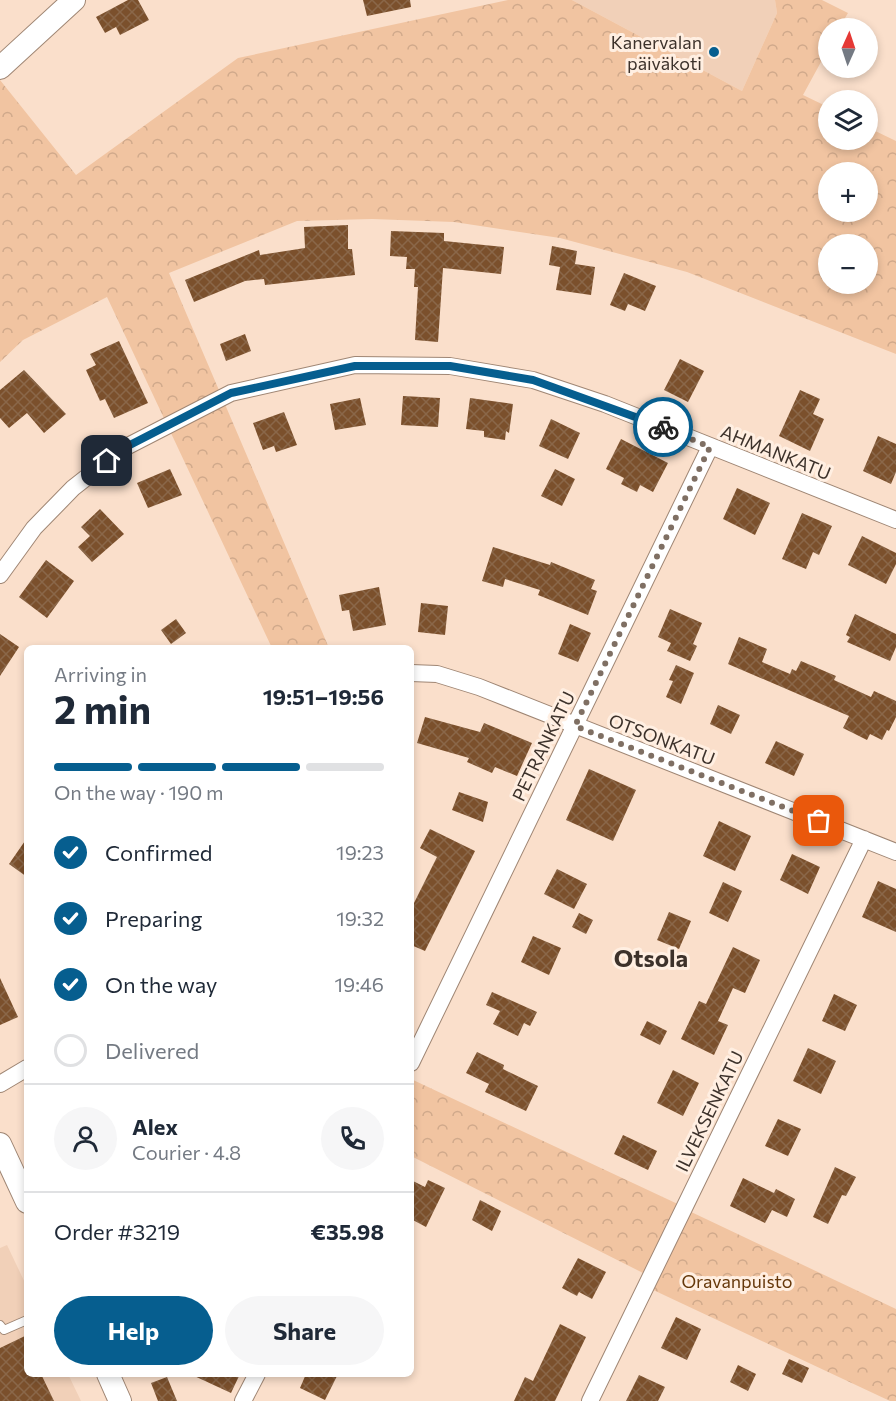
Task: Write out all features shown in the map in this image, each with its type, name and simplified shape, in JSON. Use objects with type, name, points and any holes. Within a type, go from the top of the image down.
[{"type":"street","points":[[0,68],[74,0]]},
{"type":"street","name":"AHMANKATU","points":[[0,575],[34,528],[73,488],[124,448],[231,393],[355,366],[450,366],[533,380],[605,404],[896,520]]},
{"type":"street","name":"PETRANKATU","points":[[414,1057],[710,447]]},
{"type":"street","name":"OTSONKATU","points":[[414,673],[437,674],[479,687],[896,852]]},
{"type":"street","name":"ILVEKSENKATU","points":[[590,1401],[864,839]]},
{"type":"street","points":[[0,1084],[24,1070]]},
{"type":"street","points":[[0,1144],[24,1196]]},
{"type":"street","points":[[109,1377],[120,1401]]},
{"type":"street","points":[[243,1401],[255,1377]]},
{"type":"lane","points":[[0,1325],[4,1330],[24,1321]]},
{"type":"shaded area","name":"Kanervalan päiväkoti","points":[[572,0],[775,0],[777,13],[742,91]]},
{"type":"shaded area","points":[[7,1245],[24,1281],[24,1377],[69,1377],[81,1401],[0,1401],[0,1248]]},
{"type":"green space","points":[[508,0],[572,0],[742,91],[777,13],[775,0],[822,0],[848,13],[845,18],[818,18],[818,67],[803,95],[818,102],[818,150],[878,150],[878,132],[896,141],[896,354],[687,272],[560,238],[454,222],[372,219],[297,221],[169,273],[328,645],[271,645],[107,297],[23,340],[0,362],[0,80],[76,175],[238,58]]},
{"type":"green space","name":"Oravanpuisto","points":[[414,1080],[682,1206],[649,1276],[414,1158]]},
{"type":"green space","name":"Oravanpuisto","points":[[687,1210],[896,1309],[896,1401],[890,1401],[649,1288]]},
{"type":"building","points":[[128,0],[138,0],[149,20],[120,35],[116,27],[105,33],[96,17]]},
{"type":"building","points":[[363,0],[410,0],[411,7],[367,16]]},
{"type":"building","points":[[348,225],[348,249],[352,249],[355,275],[265,285],[264,279],[245,281],[194,302],[185,280],[259,250],[260,255],[305,248],[304,227]]},
{"type":"building","points":[[391,231],[444,233],[444,241],[504,247],[501,274],[443,268],[438,342],[415,340],[418,287],[414,287],[415,269],[406,269],[407,257],[390,256]]},
{"type":"building","points":[[552,246],[577,251],[575,264],[595,267],[591,295],[556,290],[560,267],[549,265]]},
{"type":"building","points":[[624,273],[656,286],[645,311],[628,304],[625,311],[610,305]]},
{"type":"building","points":[[245,334],[251,351],[226,361],[220,344]]},
{"type":"building","points":[[119,341],[148,403],[114,418],[105,399],[100,401],[86,370],[96,365],[90,354]]},
{"type":"building","points":[[680,359],[704,371],[688,402],[664,390]]},
{"type":"building","points":[[24,370],[66,414],[44,433],[27,413],[9,428],[0,418],[0,390]]},
{"type":"building","points":[[800,390],[820,399],[813,414],[824,419],[810,451],[779,436]]},
{"type":"building","points":[[403,396],[440,398],[438,427],[401,425]]},
{"type":"building","points":[[360,398],[366,425],[335,430],[330,404]]},
{"type":"building","points":[[470,398],[513,404],[509,433],[506,431],[505,440],[484,437],[484,431],[466,429]]},
{"type":"building","points":[[284,412],[297,445],[276,452],[274,446],[263,450],[253,423]]},
{"type":"building","points":[[551,419],[580,433],[568,459],[539,446]]},
{"type":"building","points":[[878,436],[896,444],[896,472],[891,484],[863,471]]},
{"type":"building","points":[[621,439],[668,463],[653,492],[640,485],[637,492],[621,484],[624,478],[606,469]]},
{"type":"building","points":[[170,469],[182,495],[148,508],[137,483]]},
{"type":"building","points":[[555,469],[575,479],[562,506],[541,496]]},
{"type":"building","points":[[737,488],[770,503],[755,535],[723,519]]},
{"type":"building","points":[[100,509],[124,534],[92,562],[78,547],[90,536],[81,527]]},
{"type":"building","points":[[802,513],[832,526],[819,555],[813,552],[806,569],[782,559]]},
{"type":"building","points":[[862,536],[896,553],[896,564],[886,584],[848,565]]},
{"type":"building","points":[[493,547],[550,565],[551,562],[595,580],[591,589],[597,591],[588,615],[538,595],[540,590],[505,579],[503,587],[482,581]]},
{"type":"building","points":[[46,560],[74,581],[47,618],[19,597]]},
{"type":"building","points":[[379,587],[386,625],[353,631],[349,610],[342,611],[339,595]]},
{"type":"building","points":[[421,603],[448,606],[445,635],[418,632]]},
{"type":"building","points":[[670,609],[702,623],[693,644],[697,646],[690,661],[667,651],[671,643],[658,637]]},
{"type":"building","points":[[855,614],[896,634],[896,647],[890,661],[847,642],[850,637],[846,635]]},
{"type":"building","points":[[176,619],[186,633],[171,644],[161,630]]},
{"type":"building","points":[[570,624],[591,633],[578,662],[558,654]]},
{"type":"building","points":[[0,634],[19,647],[0,676]]},
{"type":"building","points":[[739,637],[767,649],[762,662],[790,674],[792,669],[796,671],[801,661],[836,676],[834,680],[871,697],[874,691],[896,701],[896,717],[889,731],[887,730],[882,740],[870,734],[867,740],[843,728],[849,716],[728,664]]},
{"type":"building","points":[[676,665],[694,673],[681,704],[666,697],[673,681],[669,680]]},
{"type":"building","points":[[718,705],[740,715],[731,734],[710,724]]},
{"type":"building","points":[[425,717],[480,732],[484,723],[532,743],[517,776],[495,767],[492,773],[467,762],[469,758],[417,743]]},
{"type":"building","points":[[776,741],[804,754],[794,776],[765,763]]},
{"type":"building","points":[[589,769],[636,790],[613,841],[566,820]]},
{"type":"building","points":[[459,792],[488,802],[483,822],[452,810]]},
{"type":"building","points":[[719,821],[751,836],[735,871],[703,856]]},
{"type":"building","points":[[430,829],[475,851],[425,951],[414,946],[414,903],[437,857],[420,848]]},
{"type":"building","points":[[24,842],[24,875],[9,864]]},
{"type":"building","points":[[792,854],[820,867],[808,894],[780,880]]},
{"type":"building","points":[[557,869],[587,884],[574,909],[544,894]]},
{"type":"building","points":[[878,881],[896,889],[896,932],[862,917]]},
{"type":"building","points":[[723,882],[742,891],[728,922],[709,913]]},
{"type":"building","points":[[669,912],[691,921],[679,949],[657,940]]},
{"type":"building","points":[[579,913],[593,920],[586,934],[572,927]]},
{"type":"building","points":[[533,936],[561,948],[549,975],[521,962]]},
{"type":"building","points":[[733,947],[760,960],[745,993],[733,988],[718,1021],[728,1025],[714,1055],[681,1039],[699,1001],[706,1004]]},
{"type":"building","points":[[0,978],[18,1017],[0,1025]]},
{"type":"building","points":[[492,992],[537,1012],[530,1026],[524,1023],[518,1036],[493,1024],[500,1011],[486,1005]]},
{"type":"building","points":[[834,994],[857,1005],[845,1031],[822,1021]]},
{"type":"building","points":[[647,1021],[667,1031],[660,1045],[640,1035]]},
{"type":"building","points":[[808,1048],[836,1061],[821,1094],[793,1081]]},
{"type":"building","points":[[477,1052],[504,1065],[503,1069],[538,1086],[526,1111],[485,1092],[489,1084],[466,1073]]},
{"type":"building","points":[[673,1070],[699,1083],[683,1116],[657,1103]]},
{"type":"building","points":[[778,1119],[801,1129],[788,1156],[765,1146]]},
{"type":"building","points":[[623,1135],[657,1151],[648,1170],[614,1154]]},
{"type":"building","points":[[835,1167],[856,1177],[846,1196],[842,1195],[828,1224],[813,1217]]},
{"type":"building","points":[[743,1178],[774,1193],[776,1189],[795,1199],[787,1217],[772,1210],[765,1223],[730,1206]]},
{"type":"building","points":[[428,1180],[445,1188],[426,1227],[414,1221],[414,1182],[425,1187]]},
{"type":"building","points":[[480,1200],[501,1211],[492,1231],[472,1220]]},
{"type":"building","points":[[578,1258],[606,1272],[592,1299],[579,1292],[577,1296],[562,1288]]},
{"type":"building","points":[[676,1317],[701,1329],[687,1360],[661,1348]]},
{"type":"building","points":[[560,1324],[586,1337],[555,1401],[514,1401],[525,1377],[533,1381]]},
{"type":"building","points":[[24,1336],[24,1377],[42,1377],[54,1401],[0,1401],[0,1348]]},
{"type":"building","points":[[789,1359],[809,1368],[802,1383],[782,1374]]},
{"type":"building","points":[[738,1365],[756,1374],[748,1391],[730,1382]]},
{"type":"building","points":[[639,1375],[665,1387],[658,1401],[626,1401]]},
{"type":"building","points":[[167,1377],[177,1401],[158,1401],[151,1383]]},
{"type":"building","points":[[196,1377],[239,1377],[231,1393]]},
{"type":"building","points":[[305,1377],[336,1377],[325,1400],[300,1388]]},
{"type":"way so far","points":[[663,427],[710,447],[575,726],[819,821]]},
{"type":"place","name":"Kanervalan päiväkoti","points":[[714,52]]},
{"type":"district","name":"Otsola","points":[[651,957]]},
{"type":"route","points":[[107,461],[124,448],[231,393],[355,366],[450,366],[533,380],[605,404],[663,427]]}]
